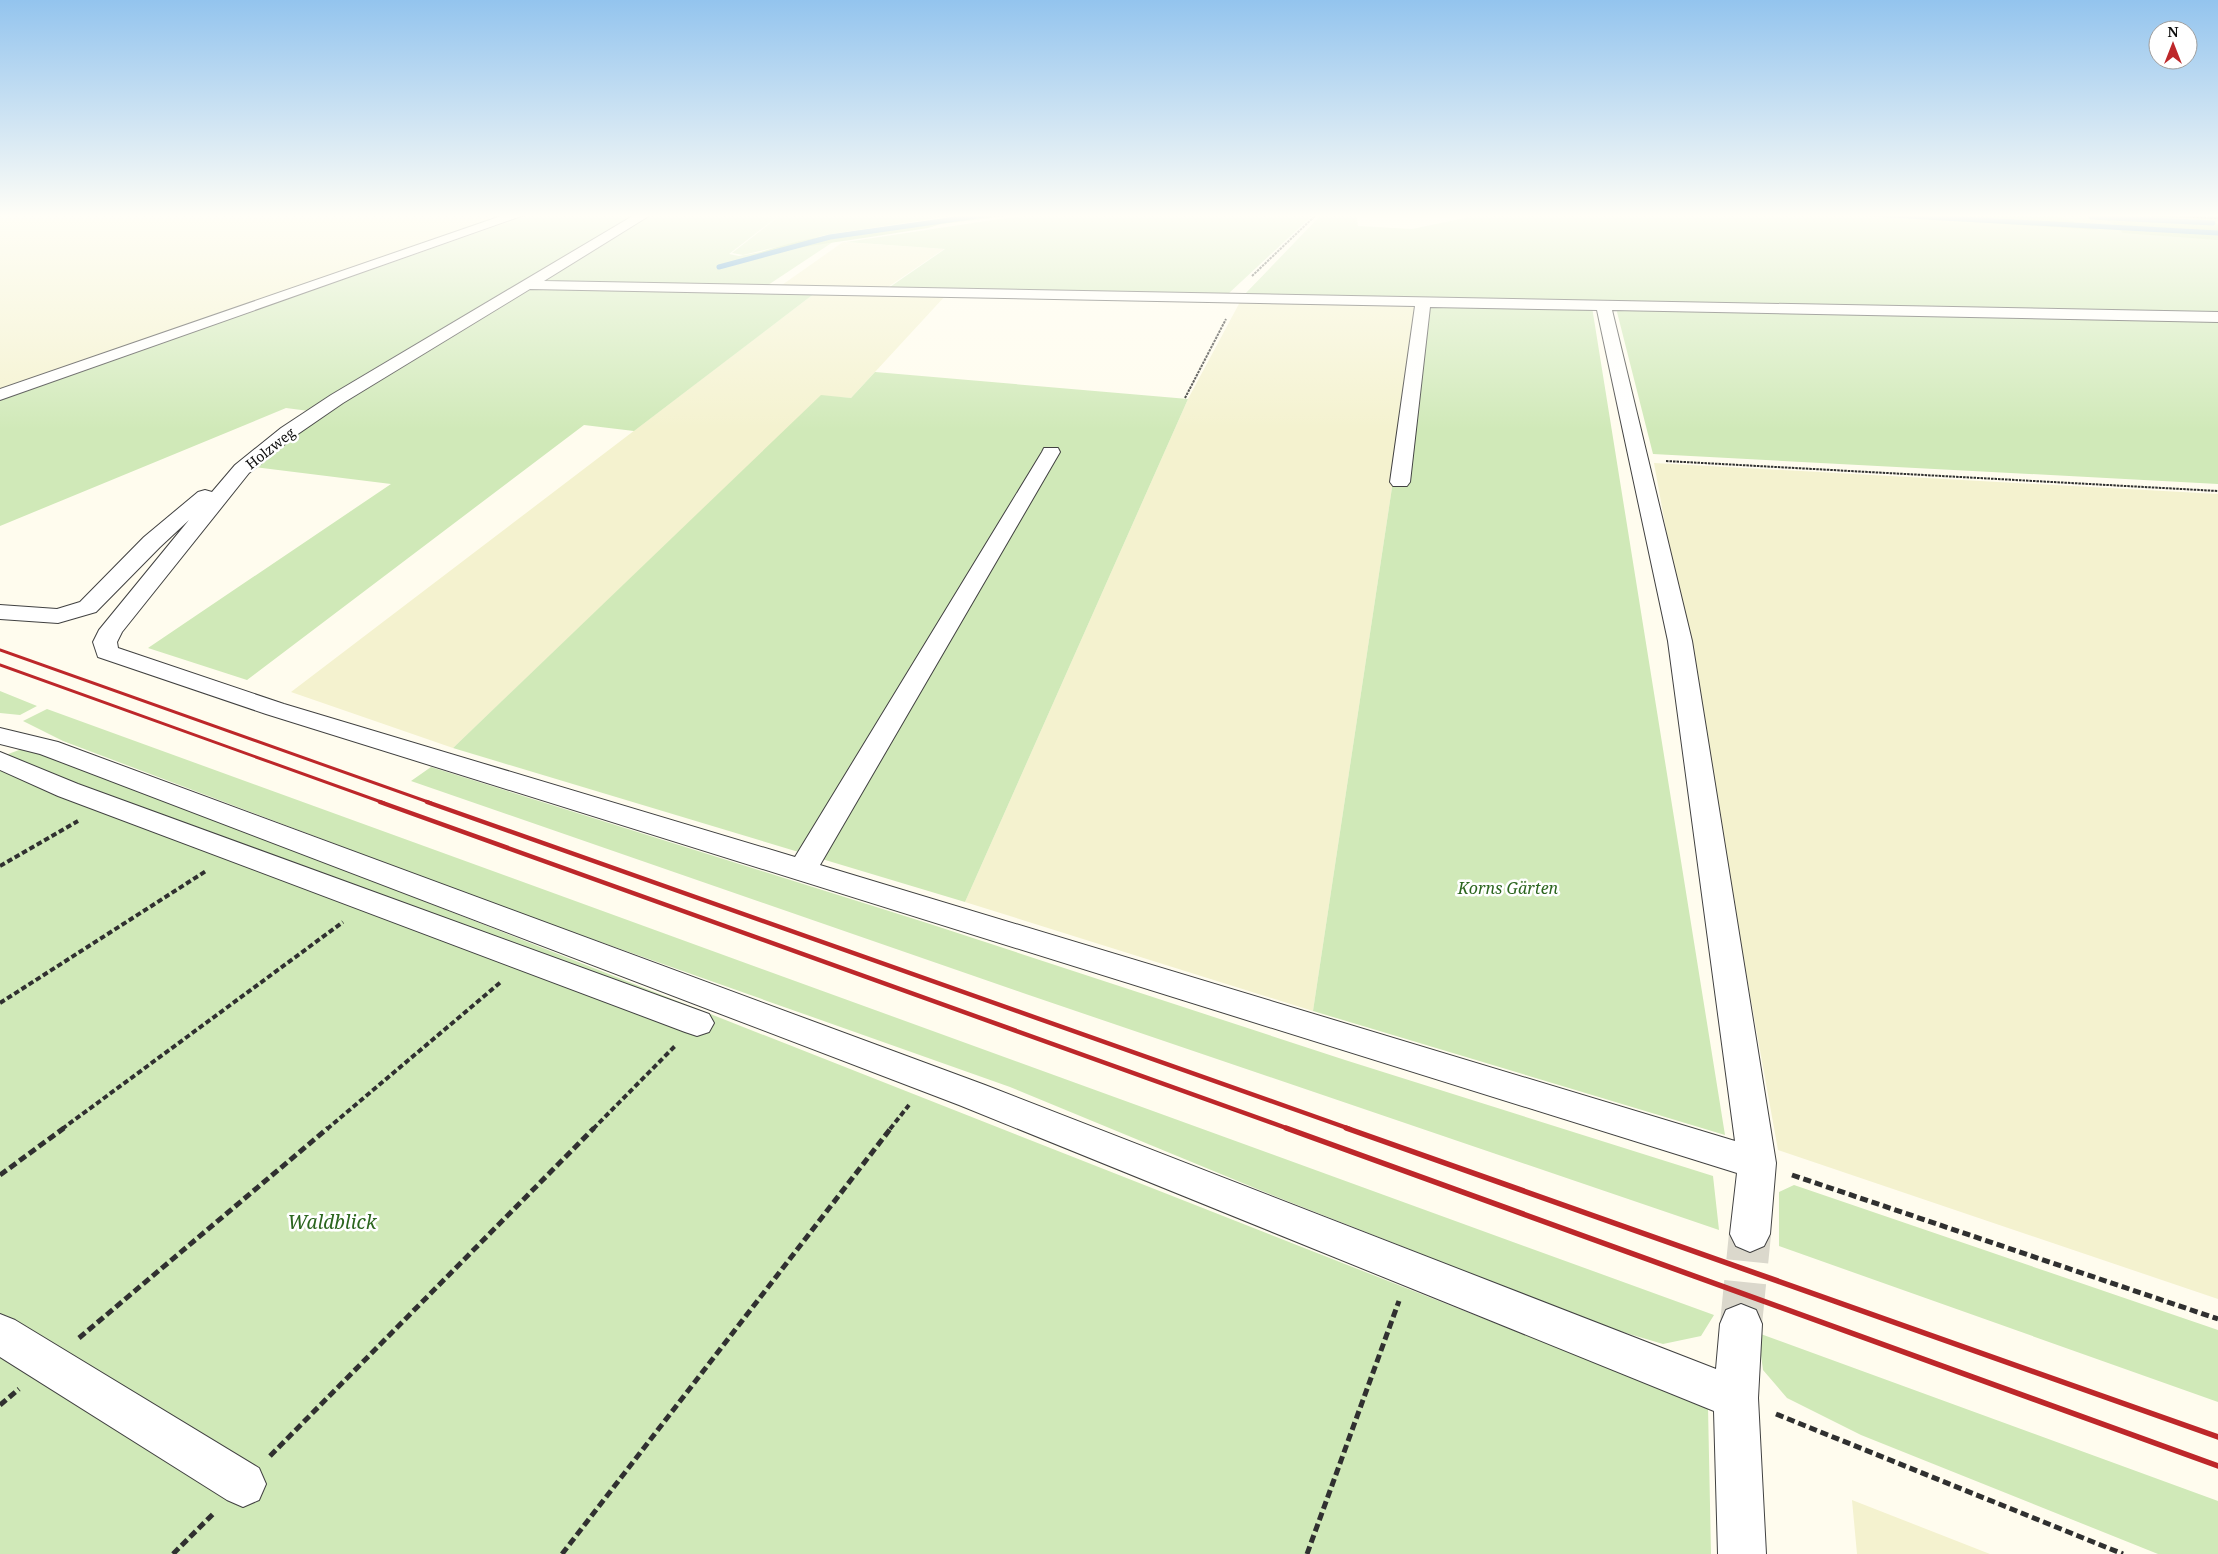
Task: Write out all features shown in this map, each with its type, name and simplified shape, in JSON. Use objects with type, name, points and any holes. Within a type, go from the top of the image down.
[{"type":"street","points":[[0,395],[312,287]]},
{"type":"street","name":"Holzweg","points":[[525,287],[337,399],[288,432],[242,469],[111,630],[105,642],[107,652],[275,709],[802,871]]},
{"type":"street","points":[[617,287],[2218,317]]},
{"type":"street","points":[[1400,482],[1423,301]]},
{"type":"street","points":[[1603,304],[1640,459],[1680,641],[1757,1163],[1750,1234]]},
{"type":"street","points":[[1051,452],[802,871],[1757,1163]]},
{"type":"street","points":[[0,612],[42,617],[58,616],[88,607],[152,542],[210,492],[242,469]]},
{"type":"street","points":[[0,736],[49,748],[929,1079],[1736,1398]]},
{"type":"street","points":[[0,760],[106,804],[697,1023]]},
{"type":"street","points":[[1741,1324],[1736,1398],[1742,1554]]},
{"type":"street","points":[[0,1334],[243,1484]]},
{"type":"path","points":[[1185,398],[1234,297],[1244,287]]},
{"type":"path","points":[[1640,459],[2218,491]]},
{"type":"path","points":[[0,866],[106,804]]},
{"type":"path","points":[[0,1003],[235,852]]},
{"type":"path","points":[[0,1175],[369,902]]},
{"type":"path","points":[[0,1405],[526,960]]},
{"type":"path","points":[[173,1554],[697,1023]]},
{"type":"path","points":[[562,1554],[929,1079]]},
{"type":"path","points":[[1757,1163],[2218,1319]]},
{"type":"path","points":[[1307,1554],[1411,1269]]},
{"type":"path","points":[[1736,1398],[2124,1554]]},
{"type":"shaded area","points":[[0,287],[300,287],[0,390]]},
{"type":"shaded area","points":[[821,287],[889,287],[885,289]]},
{"type":"shaded area","points":[[815,293],[946,295],[851,398],[821,396],[453,748],[291,692]]},
{"type":"shaded area","points":[[1241,300],[1416,303],[1393,481],[1313,1011],[965,902],[1188,399]]},
{"type":"shaded area","points":[[1654,463],[2218,494],[2218,1299],[1778,1150]]},
{"type":"shaded area","points":[[1852,1500],[1990,1554],[1857,1554]]},
{"type":"green space","points":[[323,287],[766,287],[759,291],[815,293],[634,431],[584,425],[247,680],[148,648],[391,484],[254,467],[309,411],[286,408],[0,526],[0,399]]},
{"type":"green space","points":[[891,287],[1236,287],[1228,294],[887,289]]},
{"type":"green space","points":[[1252,287],[2218,287],[2218,312],[1244,295]]},
{"type":"green space","name":"Korns Gärten","points":[[1427,304],[1592,307],[1725,1135],[1313,1011],[1393,481]]},
{"type":"green space","points":[[1616,308],[2218,319],[2218,484],[1653,454]]},
{"type":"green space","points":[[875,372],[1188,399],[965,902],[453,748],[821,395],[851,398]]},
{"type":"green space","points":[[0,691],[37,706],[20,715],[0,713]]},
{"type":"green space","points":[[47,709],[1714,1315],[1701,1336],[1663,1344],[1609,1328],[1262,1191],[1010,1087],[502,907],[63,741],[23,721]]},
{"type":"green space","name":"Waldblick","points":[[30,746],[1708,1407],[1711,1554],[0,1554],[0,757]]},
{"type":"green space","points":[[431,767],[927,923],[1345,1060],[1713,1176],[1719,1230],[1023,993],[411,781]]},
{"type":"green space","points":[[1794,1185],[2218,1330],[2218,1402],[1779,1246],[1779,1192]]},
{"type":"green space","points":[[1758,1333],[2218,1501],[2218,1554],[2158,1554],[1861,1435],[1787,1398],[1763,1370]]},
{"type":"tunnel","points":[[1741,1324],[1750,1234]]},
{"type":"railway","points":[[0,650],[431,803]]},
{"type":"railway","points":[[0,665],[384,803]]},
{"type":"railway","points":[[380,802],[1289,1129]]},
{"type":"railway","points":[[427,802],[1350,1129]]},
{"type":"railway","points":[[1286,1128],[2218,1466]]},
{"type":"railway","points":[[1346,1128],[2218,1437]]}]
